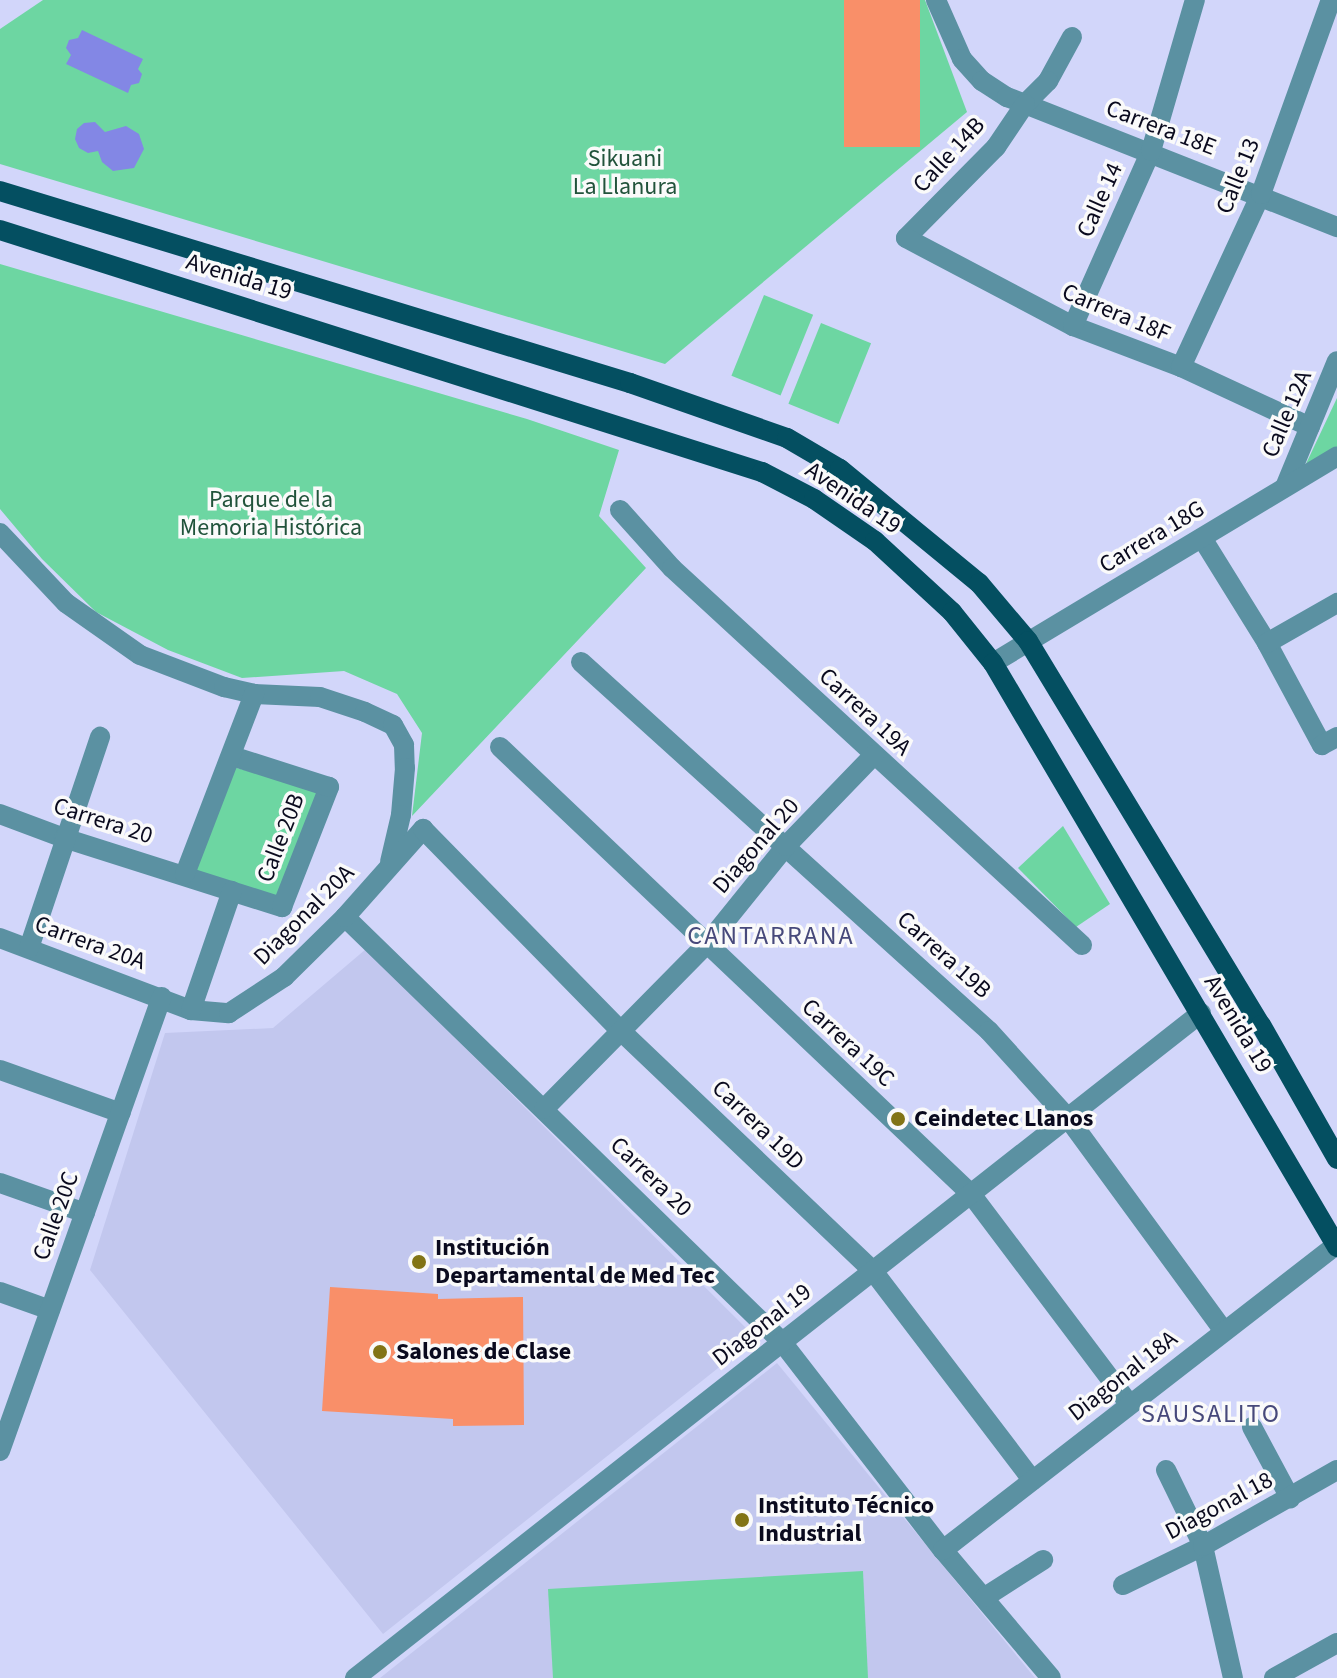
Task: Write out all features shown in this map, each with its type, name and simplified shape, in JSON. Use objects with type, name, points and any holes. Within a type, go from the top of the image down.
[{"type":"main road","name":"Avenida 19","points":[[0,191],[630,383],[787,438],[840,469],[979,583],[1028,641],[1261,1025],[1337,1159]]},
{"type":"main road","name":"Avenida 19","points":[[0,230],[762,472],[814,499],[875,541],[952,612],[993,663],[1336,1246]]},
{"type":"street","name":"Carrera 18E","points":[[936,0],[954,47],[971,71],[994,89],[1337,227]]},
{"type":"street","name":"Calle 14","points":[[1073,326],[1151,151],[1195,0]]},
{"type":"street","name":"Calle 13","points":[[1181,367],[1261,194],[1331,0]]},
{"type":"street","name":"Calle 14B","points":[[906,238],[996,147],[1025,104],[1048,81],[1072,37]]},
{"type":"street","name":"Carrera 18F","points":[[906,238],[1073,326],[1140,355],[1181,367],[1310,427]]},
{"type":"street","name":"Calle 12A","points":[[1285,487],[1337,361]]},
{"type":"street","name":"Carrera 18G","points":[[993,663],[1337,456]]},
{"type":"street","name":"Carrera 19A","points":[[620,510],[672,568],[1082,945]]},
{"type":"street","points":[[0,533],[66,603],[140,655],[195,679],[254,694],[332,700],[376,716],[400,733],[404,745],[404,791],[390,862]]},
{"type":"street","points":[[1202,538],[1330,741]]},
{"type":"street","points":[[1267,643],[1337,603]]},
{"type":"street","name":"Carrera 19B","points":[[581,662],[989,1031],[1068,1118],[1224,1331]]},
{"type":"street","points":[[185,874],[254,694]]},
{"type":"street","points":[[29,948],[100,737]]},
{"type":"street","name":"Carrera 19C","points":[[500,747],[971,1194],[1129,1404]]},
{"type":"street","name":"Diagonal 20","points":[[544,1109],[706,945],[786,846],[874,755]]},
{"type":"street","name":"Calle 20B","points":[[232,756],[329,787],[282,907]]},
{"type":"street","name":"Carrera 20","points":[[0,814],[64,838],[282,907]]},
{"type":"street","name":"Diagonal 20A","points":[[162,997],[191,1010],[229,1013],[258,996],[284,977],[345,917],[390,862],[423,829]]},
{"type":"street","name":"Carrera 19D","points":[[423,829],[621,1031],[873,1271],[1032,1480]]},
{"type":"street","name":"Calle 20B","points":[[191,1010],[232,891]]},
{"type":"street","name":"Carrera 20","points":[[345,917],[782,1342],[943,1550],[1051,1678]]},
{"type":"street","name":"Carrera 20A","points":[[1,943],[29,948],[162,997]]},
{"type":"street","name":"Calle 20C","points":[[0,1451],[8,1406],[50,1310],[162,997]]},
{"type":"street","name":"Diagonal 19","points":[[355,1678],[1201,1013]]},
{"type":"street","points":[[0,1070],[121,1113]]},
{"type":"street","points":[[0,1183],[85,1213]]},
{"type":"street","name":"Diagonal 18A","points":[[943,1550],[1336,1246]]},
{"type":"street","points":[[0,1292],[50,1310]]},
{"type":"street","points":[[1252,1427],[1290,1498]]},
{"type":"street","points":[[1166,1470],[1203,1546],[1233,1678]]},
{"type":"street","name":"Diagonal 18","points":[[1123,1585],[1203,1546],[1337,1470]]},
{"type":"street","points":[[985,1597],[1043,1560]]},
{"type":"street","points":[[1274,1678],[1337,1643]]},
{"type":"shaded area","points":[[366,949],[756,1338],[383,1634],[90,1270],[165,1033],[273,1028]]},
{"type":"shaded area","name":"Instituto Técnico Industrial","points":[[777,1363],[1035,1678],[380,1678]]},
{"type":"green space","name":"Sikuani La Llanura","points":[[43,0],[925,0],[967,112],[665,364],[0,164],[0,29]]},
{"type":"green space","name":"Parque de la Memoria Histórica","points":[[0,264],[527,419],[619,450],[599,516],[646,568],[412,816],[422,733],[397,694],[344,671],[242,678],[168,650],[96,612],[42,559],[0,509]]},
{"type":"green space","points":[[764,295],[813,315],[781,396],[731,376]]},
{"type":"green space","points":[[821,323],[871,343],[838,424],[788,404]]},
{"type":"green space","points":[[1337,398],[1337,448],[1304,468]]},
{"type":"green space","points":[[233,767],[325,791],[280,901],[189,870]]},
{"type":"green space","points":[[1063,826],[1110,904],[1076,927],[1018,868]]},
{"type":"green space","points":[[863,1571],[868,1678],[553,1678],[548,1589]]},
{"type":"water","points":[[82,30],[143,59],[138,69],[142,74],[139,83],[131,85],[128,93],[66,64],[71,55],[66,48],[69,40],[78,38]]},
{"type":"water","points":[[95,122],[105,132],[126,126],[139,134],[144,149],[134,168],[113,171],[102,162],[98,151],[88,153],[79,148],[75,139],[77,129],[84,123]]},
{"type":"building","points":[[844,0],[920,0],[920,147],[844,147]]},
{"type":"building","points":[[330,1287],[438,1294],[438,1299],[523,1297],[524,1425],[453,1426],[453,1419],[322,1411]]},
{"type":"place","name":"Ceindetec Llanos","points":[[898,1119]]},
{"type":"place","name":"Institución Departamental de Med Tec","points":[[419,1262]]},
{"type":"place","name":"Salones de Clase","points":[[380,1352]]},
{"type":"place","name":"Instituto Técnico Industrial","points":[[742,1520]]},
{"type":"district","name":"CANTARRANA","points":[[771,936]]},
{"type":"district","name":"SAUSALITO","points":[[1211,1414]]}]
